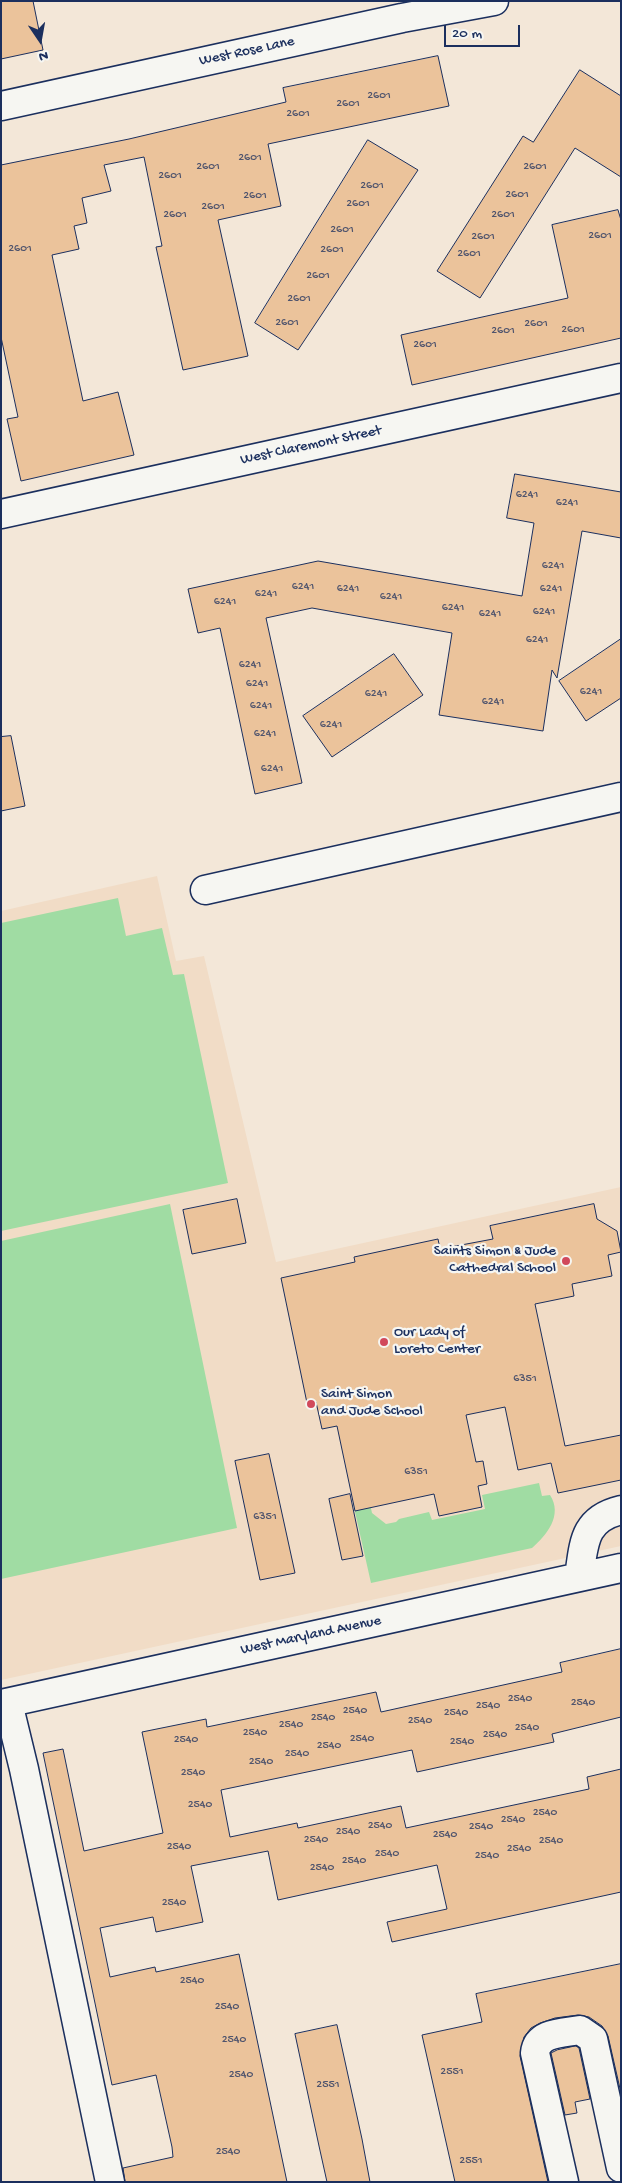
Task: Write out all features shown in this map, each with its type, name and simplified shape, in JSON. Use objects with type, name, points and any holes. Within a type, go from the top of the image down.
[{"type":"street","name":"West Rose Lane","points":[[1,106],[402,18],[494,1]]},
{"type":"street","name":"West Claremont Street","points":[[1,514],[621,378]]},
{"type":"street","points":[[204,890],[621,797]]},
{"type":"street","points":[[579,1577],[583,1545],[589,1529],[598,1519],[606,1514],[621,1510]]},
{"type":"street","name":"West Maryland Avenue","points":[[4,1704],[621,1568]]},
{"type":"street","points":[[4,1704],[24,1769],[110,2182]]},
{"type":"street","points":[[564,2182],[535,2053],[539,2041],[547,2036],[580,2030],[593,2039],[621,2168]]},
{"type":"shaded area","name":"Saint Simon and Jude School","points":[[157,876],[176,961],[204,956],[276,1262],[621,1187],[621,1546],[1,1680],[1,911]]},
{"type":"green space","points":[[118,898],[126,936],[162,928],[173,975],[184,974],[228,1183],[1,1231],[1,923]]},
{"type":"green space","points":[[170,1204],[237,1528],[1,1579],[1,1241]]},
{"type":"green space","points":[[539,1483],[542,1496],[550,1495],[554,1502],[555,1510],[552,1524],[548,1531],[532,1548],[371,1583],[353,1503],[369,1499],[372,1513],[386,1524],[429,1512],[432,1520],[485,1509],[482,1495]]},
{"type":"building","points":[[1,1],[33,1],[43,50],[1,59]]},
{"type":"building","points":[[438,56],[449,106],[268,144],[281,206],[218,220],[248,356],[183,370],[156,247],[162,246],[144,157],[104,165],[111,191],[82,198],[87,223],[74,226],[79,249],[52,255],[83,401],[118,392],[134,455],[21,481],[7,419],[18,417],[1,337],[1,165],[129,139],[286,102],[283,88]]},
{"type":"building","points":[[580,70],[621,96],[621,177],[575,148],[480,298],[437,271],[523,136],[533,142]]},
{"type":"building","points":[[368,140],[418,170],[298,350],[255,323]]},
{"type":"building","points":[[618,210],[621,220],[621,338],[412,385],[401,335],[568,298],[552,225]]},
{"type":"building","points":[[515,474],[621,492],[621,538],[582,531],[557,678],[552,670],[543,731],[439,715],[452,633],[312,608],[266,618],[302,783],[255,794],[220,628],[198,633],[188,589],[318,561],[522,596],[534,523],[507,518]]},
{"type":"building","points":[[621,639],[621,698],[586,721],[559,681]]},
{"type":"building","points":[[394,654],[423,695],[332,757],[303,716]]},
{"type":"building","points":[[11,736],[25,806],[1,811],[1,737]]},
{"type":"building","points":[[237,1199],[246,1243],[192,1254],[183,1210]]},
{"type":"building","points":[[594,1204],[597,1219],[617,1231],[621,1252],[608,1255],[612,1276],[572,1284],[574,1296],[535,1304],[565,1446],[621,1435],[621,1480],[558,1493],[551,1463],[518,1470],[505,1407],[466,1415],[476,1462],[483,1461],[487,1484],[478,1486],[482,1507],[439,1516],[434,1494],[355,1511],[337,1426],[322,1429],[316,1402],[307,1403],[281,1278],[355,1262],[354,1257],[438,1239],[440,1249],[493,1239],[490,1226]]},
{"type":"building","points":[[269,1454],[295,1573],[260,1580],[235,1461]]},
{"type":"building","points":[[350,1494],[363,1556],[342,1560],[329,1499]]},
{"type":"building","points":[[621,1649],[621,1717],[552,1734],[554,1742],[417,1772],[412,1750],[221,1790],[230,1837],[297,1823],[298,1828],[401,1806],[406,1828],[589,1789],[587,1777],[621,1769],[621,1892],[392,1942],[387,1922],[447,1909],[437,1865],[278,1900],[268,1851],[191,1866],[203,1922],[156,1932],[153,1917],[100,1928],[110,1977],[155,1967],[156,1972],[239,1954],[287,2182],[125,2182],[123,2168],[173,2157],[172,2147],[156,2075],[112,2085],[43,1753],[63,1749],[84,1851],[163,1833],[142,1732],[206,1719],[207,1727],[376,1692],[381,1712],[562,1672],[560,1663]]},
{"type":"building","points":[[621,1964],[621,2093],[608,2036],[602,2026],[589,2017],[578,2015],[555,2018],[540,2023],[531,2028],[524,2037],[520,2056],[548,2182],[455,2182],[422,2035],[482,2022],[476,1994]]},
{"type":"building","points":[[337,2025],[370,2182],[327,2182],[295,2034]]},
{"type":"building","points":[[576,2046],[579,2048],[590,2099],[575,2102],[577,2113],[565,2115],[551,2053]]},
{"type":"place","name":"Saints Simon & Jude Cathedral School","points":[[566,1261]]},
{"type":"place","name":"Our Lady of Loreto Center","points":[[384,1342]]},
{"type":"place","name":"Saint Simon and Jude School","points":[[311,1404]]}]
